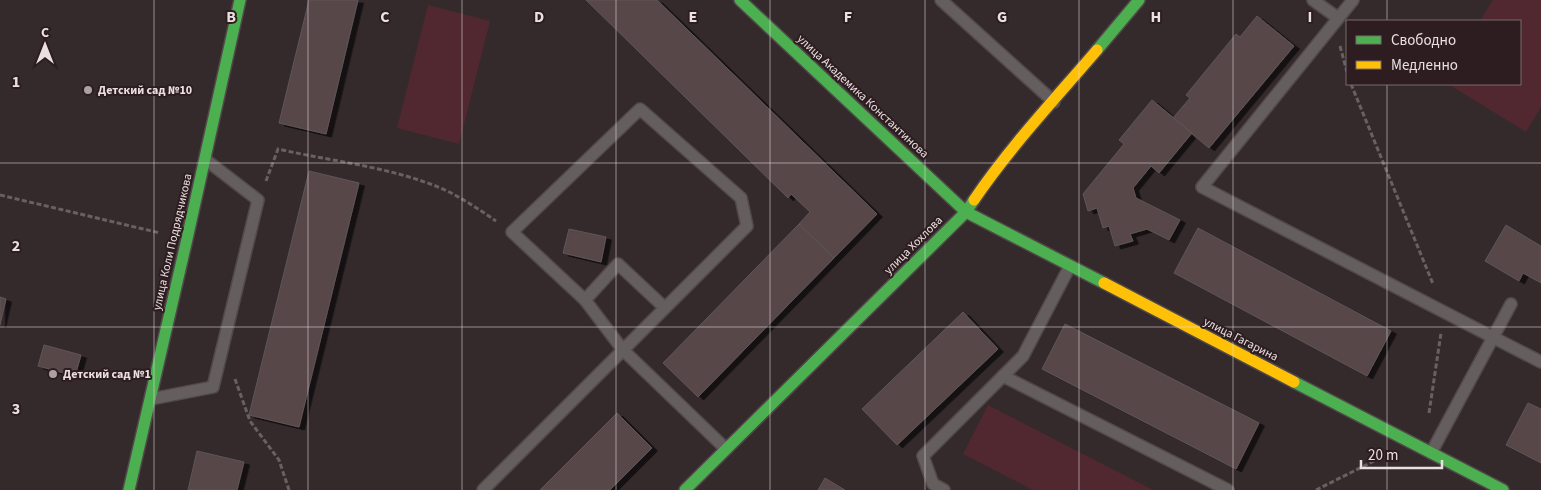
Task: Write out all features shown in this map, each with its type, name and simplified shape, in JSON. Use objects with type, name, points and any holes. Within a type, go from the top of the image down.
[{"type":"street","name":"улица Коли Подрядчикова","points":[[129,490],[240,0]]},
{"type":"street","name":"улица Академика Константинова","points":[[740,0],[966,212]]},
{"type":"street","name":"улица Хохлова","points":[[685,490],[966,212],[985,184],[1140,0]]},
{"type":"street","name":"улица Гагарина","points":[[966,212],[1503,490]]},
{"type":"lane","points":[[941,0],[1054,102]]},
{"type":"lane","points":[[1313,0],[1338,18]]},
{"type":"lane","points":[[1353,0],[1202,187],[1541,362]]},
{"type":"lane","points":[[483,490],[623,350],[665,308],[747,226],[741,198],[640,109],[512,232],[585,300],[623,350],[726,449]]},
{"type":"lane","points":[[150,399],[213,387],[258,200],[205,159]]},
{"type":"lane","points":[[585,300],[618,264],[665,308]]},
{"type":"lane","points":[[944,490],[933,484],[923,456],[1023,356],[1071,266]]},
{"type":"lane","points":[[1431,453],[1511,304]]},
{"type":"lane","points":[[1003,376],[1228,490]]},
{"type":"path","points":[[1350,85],[1444,312],[1428,419]]},
{"type":"path","points":[[258,200],[278,149],[399,174],[434,185],[472,206],[512,232]]},
{"type":"path","points":[[0,195],[187,239]]},
{"type":"path","points":[[223,345],[250,421],[279,460],[289,490]]},
{"type":"path","points":[[1316,490],[1386,456]]},
{"type":"shaded area","points":[[1493,0],[1541,0],[1541,107],[1526,132],[1450,85],[1521,85],[1521,20],[1481,20]]},
{"type":"shaded area","points":[[428,5],[490,21],[459,144],[397,128]]},
{"type":"shaded area","points":[[988,405],[1153,490],[1033,490],[963,454]]},
{"type":"building","points":[[309,0],[358,0],[326,134],[279,123]]},
{"type":"building","points":[[586,0],[657,0],[877,214],[834,258],[799,224],[810,212],[791,194],[788,198]]},
{"type":"building","points":[[1257,16],[1294,46],[1209,148],[1173,118],[1190,98],[1186,95],[1236,34],[1240,37]]},
{"type":"building","points":[[1152,100],[1192,133],[1159,173],[1151,166],[1133,188],[1136,198],[1180,220],[1169,240],[1147,229],[1130,234],[1133,241],[1115,246],[1109,226],[1103,228],[1097,208],[1088,211],[1083,194],[1124,144],[1119,140]]},
{"type":"building","points":[[309,171],[359,183],[299,427],[249,415]]},
{"type":"building","points":[[799,224],[834,258],[698,397],[663,363]]},
{"type":"building","points":[[1506,225],[1541,246],[1541,283],[1523,273],[1519,281],[1485,261]]},
{"type":"building","points":[[1198,228],[1391,331],[1367,376],[1174,273]]},
{"type":"building","points":[[569,229],[606,237],[601,262],[563,253]]},
{"type":"building","points":[[0,297],[6,299],[0,325]]},
{"type":"building","points":[[963,312],[998,349],[897,445],[862,409]]},
{"type":"building","points":[[1065,324],[1259,423],[1236,469],[1042,369]]},
{"type":"building","points":[[44,345],[81,355],[75,376],[38,366]]},
{"type":"building","points":[[1528,403],[1541,409],[1541,463],[1506,445]]},
{"type":"building","points":[[617,413],[652,448],[610,490],[540,490]]},
{"type":"building","points":[[197,451],[244,462],[237,490],[188,490]]},
{"type":"building","points":[[825,478],[845,490],[818,490]]},
{"type":"traffic: fast","points":[[129,490],[240,0]]},
{"type":"traffic: fast","points":[[740,0],[966,212],[1104,283]]},
{"type":"traffic: fast","points":[[1097,50],[1139,0]]},
{"type":"traffic: fast","points":[[685,490],[966,212],[974,200]]},
{"type":"traffic: fast","points":[[1294,382],[1503,490]]},
{"type":"traffic: slow","points":[[974,200],[1018,142],[1097,50]]},
{"type":"traffic: slow","points":[[1104,283],[1294,382]]},
{"type":"place","name":"Детский сад №10","points":[[88,90]]},
{"type":"place","name":"Детский сад №1","points":[[53,374]]}]
